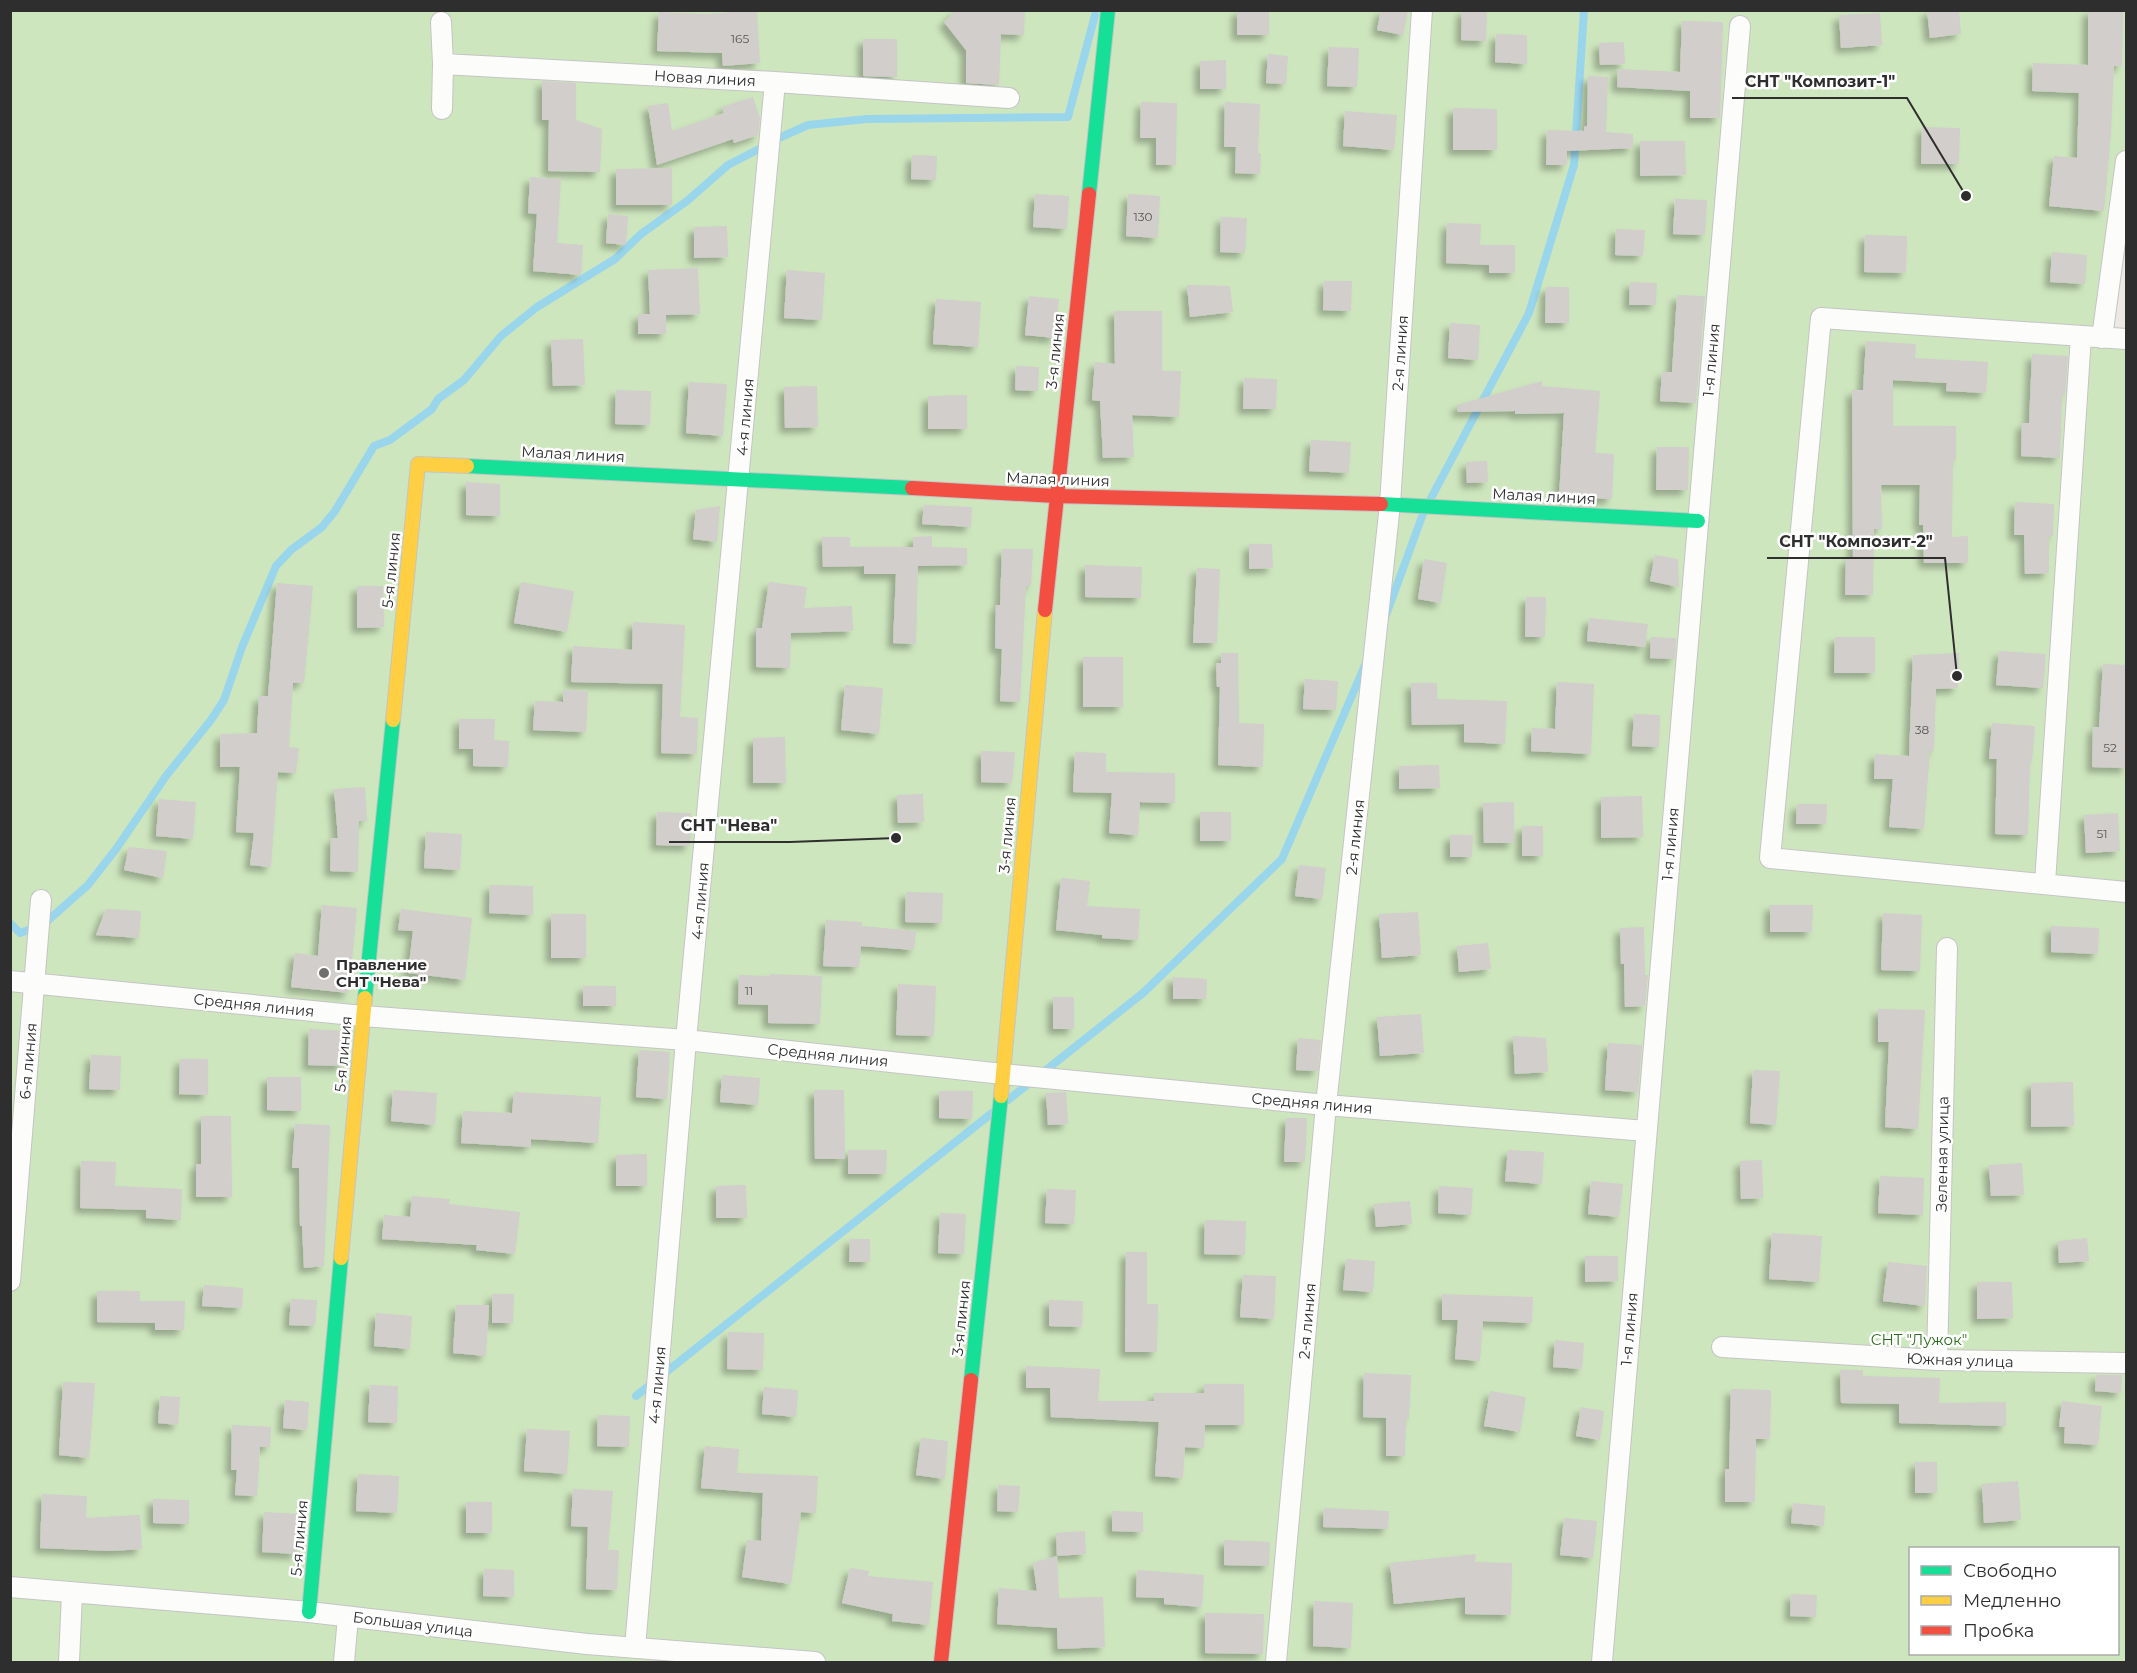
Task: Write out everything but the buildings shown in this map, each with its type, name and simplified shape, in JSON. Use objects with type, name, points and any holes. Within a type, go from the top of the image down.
[{"type":"street","name":"3-я линия","points":[[941,1662],[1003,1074],[1034,715],[1056,496],[1108,10]]},
{"type":"street","name":"2-я линия","points":[[1276,1662],[1326,1105],[1399,505],[1422,10]]},
{"type":"street","points":[[441,22],[442,109]]},
{"type":"street","name":"1-я линия","points":[[1602,1662],[1740,26]]},
{"type":"street","name":"Новая линия","points":[[443,63],[1009,98]]},
{"type":"street","name":"4-я линия","points":[[635,1648],[686,1040],[775,82]]},
{"type":"street","points":[[2102,338],[2127,161]]},
{"type":"street","points":[[2127,339],[1821,318],[1770,858],[2127,892]]},
{"type":"street","points":[[2045,883],[2081,336]]},
{"type":"street","name":"Малая линия","points":[[418,464],[740,478],[1056,496],[1399,505],[1698,521]]},
{"type":"street","name":"5-я линия","points":[[309,1612],[363,1016],[418,464]]},
{"type":"street","name":"6-я линия","points":[[10,1281],[41,905]]},
{"type":"street","name":"Зеленая улица","points":[[1937,1360],[1947,948]]},
{"type":"street","name":"Средняя линия","points":[[10,981],[363,1016],[686,1040],[1326,1105],[1646,1131]]},
{"type":"street","name":"Южная улица","points":[[1722,1347],[1937,1360],[2127,1363]]},
{"type":"street","name":"Большая улица","points":[[10,1587],[309,1612],[587,1653],[635,1648],[815,1662]]},
{"type":"street","points":[[69,1662],[72,1593]]},
{"type":"street","points":[[344,1662],[348,1617]]},
{"type":"green space","name":"СНТ \"Лужок\"","points":[[10,11],[2126,11],[2126,243],[2116,242],[2102,337],[2126,339],[2126,1662],[11,1662]]},
{"type":"waterway","points":[[1430,500],[1529,313],[1574,165],[1584,10]]},
{"type":"waterway","points":[[779,138],[808,125],[867,119],[1068,117],[1095,15]]},
{"type":"waterway","points":[[10,923],[20,933],[44,924],[88,885],[116,849],[166,776],[224,700],[242,647],[276,566],[291,550],[322,527],[335,511],[374,446],[390,440],[432,409],[438,399],[464,380],[501,336],[537,307],[615,259],[641,234],[687,201],[728,165],[759,149]]},
{"type":"waterway","points":[[1385,618],[1424,511]]},
{"type":"waterway","points":[[1041,1074],[1143,993],[1282,859],[1365,665]]},
{"type":"waterway","points":[[1008,1100],[1032,1081]]},
{"type":"waterway","points":[[636,1396],[992,1113]]},
{"type":"traffic: fast","points":[[1089,194],[1108,10]]},
{"type":"traffic: fast","points":[[467,466],[912,488]]},
{"type":"traffic: fast","points":[[1381,504],[1698,521]]},
{"type":"traffic: fast","points":[[365,998],[393,720]]},
{"type":"traffic: fast","points":[[971,1380],[1001,1096]]},
{"type":"traffic: fast","points":[[309,1612],[341,1258]]},
{"type":"traffic: slow","points":[[393,720],[418,464],[467,466]]},
{"type":"traffic: slow","points":[[1001,1096],[1045,610]]},
{"type":"traffic: slow","points":[[341,1258],[365,998]]},
{"type":"traffic: jam","points":[[1045,610],[1089,194]]},
{"type":"traffic: jam","points":[[912,488],[1056,496],[1381,504]]},
{"type":"traffic: jam","points":[[941,1662],[971,1380]]},
{"type":"place","name":"СНТ \"Композит-1\"","points":[[1966,196]]},
{"type":"place","name":"СНТ \"Композит-2\"","points":[[1957,676]]},
{"type":"place","name":"СНТ \"Нева\"","points":[[896,838]]},
{"type":"place","name":"Правление СНТ \"Нева\"","points":[[324,973]]}]
